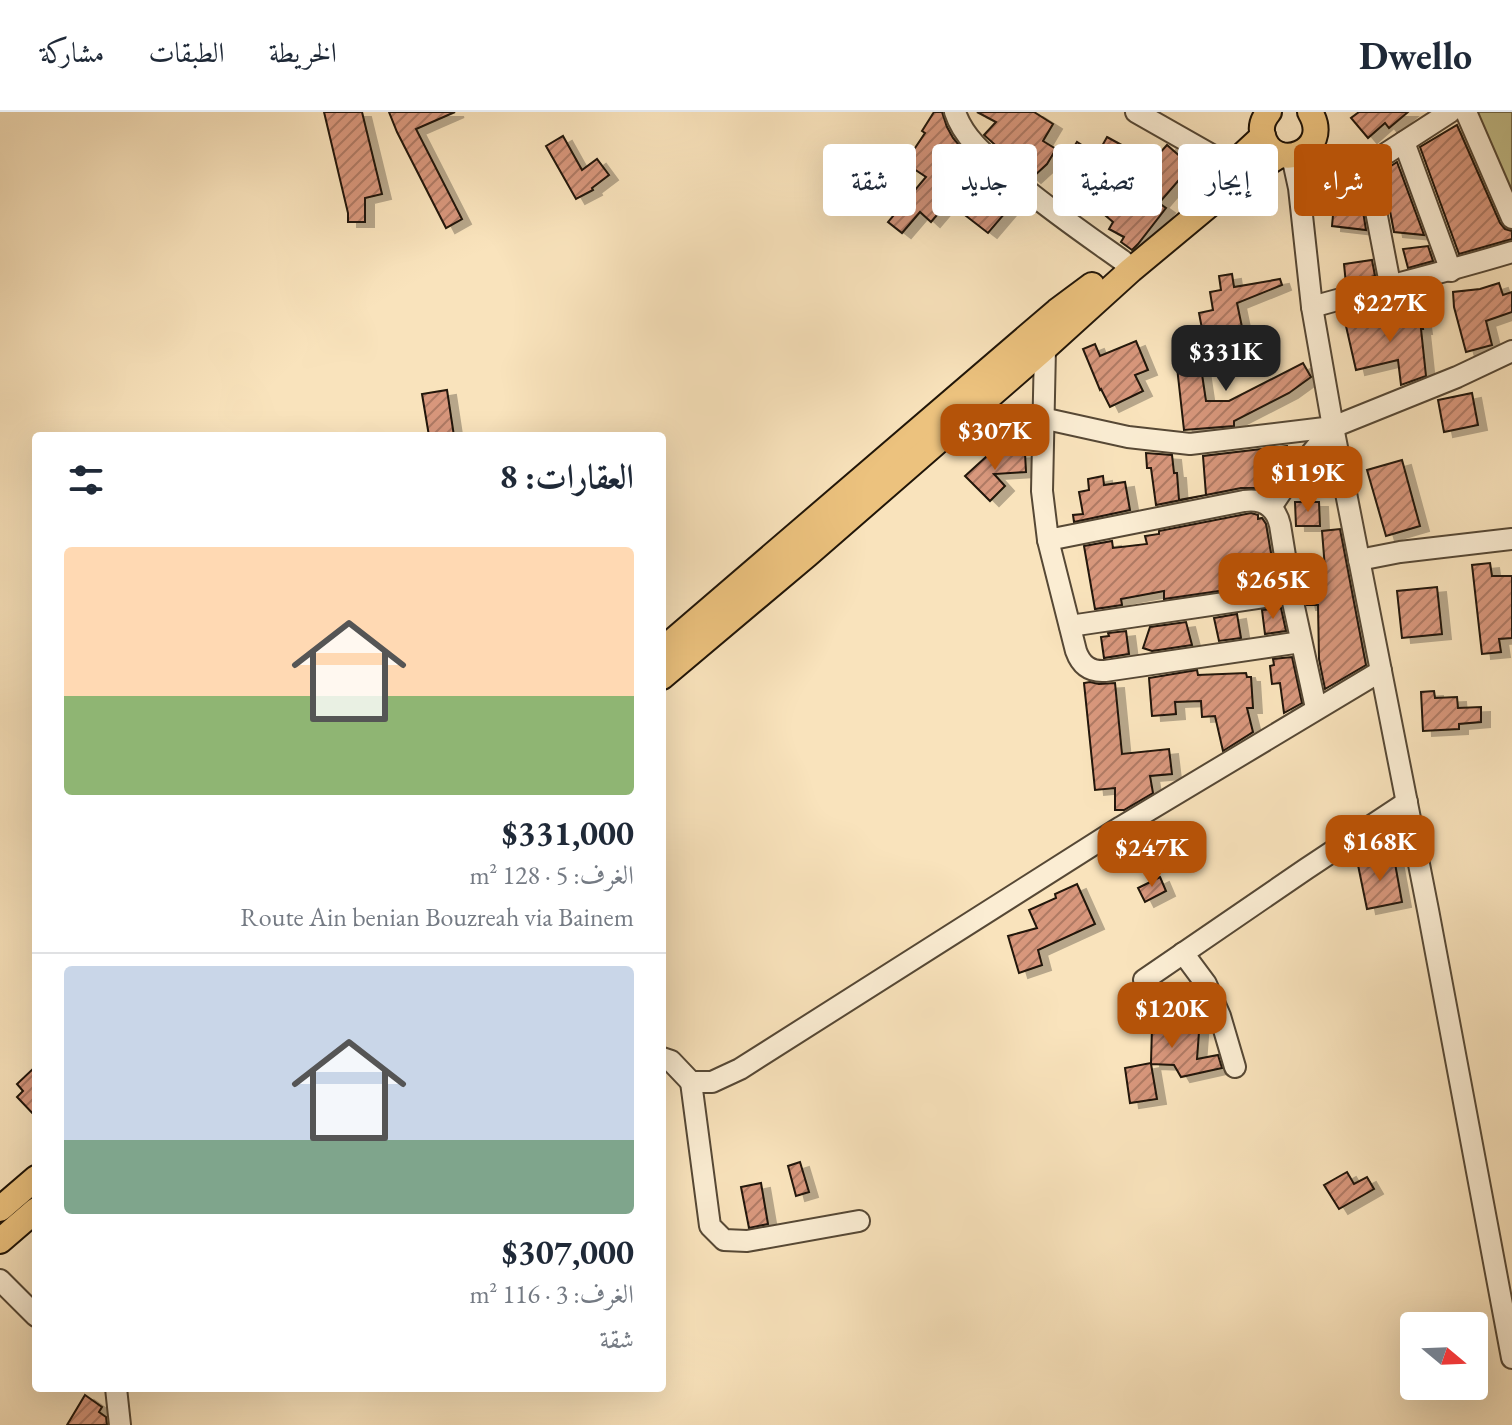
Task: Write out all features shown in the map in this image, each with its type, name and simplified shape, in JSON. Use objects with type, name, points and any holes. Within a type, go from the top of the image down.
[{"type":"main road","points":[[1269,112],[1262,127],[1263,136],[1273,151],[1286,156]]},
{"type":"main road","points":[[666,674],[1045,348],[1100,296],[1232,186],[1286,156],[1303,152],[1312,144],[1318,119]]},
{"type":"main road","points":[[1254,144],[1263,136]]},
{"type":"main road","points":[[666,647],[1057,311],[1123,261],[1178,213]]},
{"type":"main road","points":[[0,1209],[32,1181]]},
{"type":"main road","points":[[0,1241],[32,1213]]},
{"type":"street","points":[[955,112],[959,123],[980,151],[1047,207],[1123,261]]},
{"type":"street","points":[[1136,112],[1192,144]]},
{"type":"street","points":[[1390,284],[1370,170],[1375,161],[1450,112]]},
{"type":"street","points":[[1466,112],[1512,218]]},
{"type":"street","points":[[1404,142],[1451,271]]},
{"type":"street","points":[[1286,156],[1299,188],[1312,307],[1333,427],[1512,1358]]},
{"type":"street","points":[[1312,307],[1512,252]]},
{"type":"street","points":[[1045,348],[1042,491],[1048,540],[1078,657],[1087,667],[1098,672],[1301,642]]},
{"type":"street","points":[[1042,418],[1128,437],[1190,444],[1333,427],[1457,377],[1512,351]]},
{"type":"street","points":[[1271,507],[1333,427]]},
{"type":"street","points":[[1048,540],[1244,501],[1261,501],[1271,507],[1280,525],[1316,708]]},
{"type":"street","points":[[1359,560],[1512,539]]},
{"type":"street","points":[[1070,626],[1291,593]]},
{"type":"street","points":[[691,1082],[712,1082],[740,1069],[1121,827],[1381,671]]},
{"type":"street","points":[[1144,980],[1407,802]]},
{"type":"street","points":[[1183,953],[1206,984],[1220,1016],[1235,1067]]},
{"type":"street","points":[[666,1059],[691,1082],[710,1226],[724,1240],[747,1241],[859,1221]]},
{"type":"street","points":[[0,1280],[32,1312]]},
{"type":"street","points":[[116,1392],[120,1425]]},
{"type":"shaded area","points":[[1476,112],[1512,112],[1512,199]]},
{"type":"building","points":[[324,112],[362,112],[382,194],[365,198],[365,222],[348,222]]},
{"type":"building","points":[[389,112],[455,112],[416,129],[462,219],[446,228]]},
{"type":"building","points":[[934,112],[942,112],[958,144],[932,144],[932,216],[936,216],[931,222],[920,212],[902,233],[888,222],[893,216],[916,216],[916,189],[926,177],[916,170],[916,146],[925,133],[922,131]]},
{"type":"building","points":[[977,112],[1034,112],[1053,124],[1043,141],[1053,147],[1047,164],[1037,173],[1037,144],[994,144],[984,135],[996,122]]},
{"type":"building","points":[[1359,112],[1408,112],[1389,128],[1385,123],[1368,138],[1351,118]]},
{"type":"building","points":[[1457,125],[1500,223],[1512,231],[1512,239],[1459,254],[1420,147]]},
{"type":"building","points":[[563,136],[582,170],[597,159],[609,175],[593,190],[576,199],[546,146]]},
{"type":"building","points":[[1107,137],[1120,144],[1103,144]]},
{"type":"building","points":[[1167,145],[1178,155],[1178,181],[1162,200],[1162,151]]},
{"type":"building","points":[[1397,162],[1424,235],[1394,232],[1391,216],[1392,165]]},
{"type":"building","points":[[966,216],[1002,216],[988,233]]},
{"type":"building","points":[[1106,216],[1160,216],[1132,250],[1121,242],[1124,237],[1109,229],[1113,222]]},
{"type":"building","points":[[1333,216],[1364,216],[1366,230],[1332,226]]},
{"type":"building","points":[[1428,246],[1433,261],[1408,268],[1403,249]]},
{"type":"building","points":[[1372,260],[1375,276],[1346,284],[1344,264]]},
{"type":"building","points":[[1232,274],[1234,287],[1280,279],[1282,285],[1237,303],[1243,332],[1204,339],[1199,313],[1213,310],[1210,292],[1221,290],[1219,276]]},
{"type":"building","points":[[1499,283],[1503,295],[1512,292],[1512,312],[1486,321],[1492,345],[1466,352],[1453,292]]},
{"type":"building","points":[[1420,309],[1426,376],[1401,385],[1398,360],[1356,370],[1346,326]]},
{"type":"building","points":[[1249,331],[1263,336],[1256,357],[1242,353]]},
{"type":"building","points":[[1136,341],[1148,370],[1135,375],[1143,391],[1110,407],[1083,349],[1095,344],[1100,356]]},
{"type":"building","points":[[1197,341],[1206,401],[1229,401],[1303,363],[1311,377],[1289,393],[1234,421],[1234,426],[1184,430],[1177,367],[1182,367],[1178,344]]},
{"type":"building","points":[[447,390],[453,432],[428,432],[422,394]]},
{"type":"building","points":[[1472,393],[1478,425],[1444,432],[1438,400]]},
{"type":"building","points":[[1287,446],[1289,459],[1280,471],[1257,474],[1257,488],[1206,495],[1203,456]]},
{"type":"building","points":[[1025,453],[1026,472],[994,474],[1005,486],[990,501],[965,476],[987,456]]},
{"type":"building","points":[[1146,453],[1172,455],[1179,500],[1206,495],[1156,505]]},
{"type":"building","points":[[1402,460],[1420,526],[1386,536],[1367,470]]},
{"type":"building","points":[[1103,476],[1104,485],[1125,482],[1130,510],[1074,522],[1073,515],[1083,514],[1079,492],[1089,490],[1088,479]]},
{"type":"building","points":[[1295,502],[1319,502],[1320,526],[1296,526]]},
{"type":"building","points":[[1251,513],[1258,515],[1258,519],[1262,518],[1266,524],[1276,582],[1258,585],[1254,554],[1228,557],[1233,589],[1164,599],[1164,591],[1121,599],[1122,605],[1095,609],[1084,546],[1112,541],[1113,548],[1147,544],[1145,536],[1159,534],[1159,531]]},
{"type":"building","points":[[1340,529],[1366,665],[1325,689],[1319,659],[1318,605],[1307,605],[1303,583],[1326,581],[1322,531]]},
{"type":"building","points":[[1490,563],[1492,576],[1512,576],[1512,638],[1499,639],[1501,652],[1482,654],[1472,565]]},
{"type":"building","points":[[1437,587],[1442,634],[1402,638],[1397,591]]},
{"type":"building","points":[[1281,608],[1286,631],[1265,634],[1262,610]]},
{"type":"building","points":[[1237,614],[1241,638],[1219,641],[1214,618]]},
{"type":"building","points":[[1186,622],[1192,645],[1152,651],[1143,648],[1150,627]]},
{"type":"building","points":[[1126,631],[1129,654],[1104,658],[1101,637]]},
{"type":"building","points":[[1292,657],[1302,703],[1284,713],[1280,683],[1272,684],[1270,666],[1274,665],[1273,659]]},
{"type":"building","points":[[1197,670],[1198,675],[1246,673],[1247,677],[1251,677],[1253,708],[1247,708],[1253,732],[1223,751],[1215,716],[1202,717],[1201,701],[1175,702],[1176,714],[1152,716],[1149,678]]},
{"type":"building","points":[[1084,683],[1115,683],[1122,754],[1169,749],[1172,774],[1150,776],[1153,793],[1124,810],[1115,810],[1115,788],[1095,790]]},
{"type":"building","points":[[1434,691],[1435,698],[1457,697],[1458,708],[1481,707],[1481,722],[1459,724],[1459,729],[1423,731],[1421,692]]},
{"type":"building","points":[[1394,858],[1402,902],[1367,909],[1358,865]]},
{"type":"building","points":[[1160,877],[1166,891],[1145,902],[1138,888]]},
{"type":"building","points":[[1077,884],[1095,924],[1038,950],[1042,965],[1019,973],[1008,936],[1037,928],[1029,910]]},
{"type":"building","points":[[1170,997],[1198,999],[1201,1005],[1197,1059],[1218,1055],[1222,1068],[1181,1077],[1174,1065],[1151,1064],[1157,1099],[1130,1103],[1125,1068],[1151,1063],[1152,1027],[1168,1028]]},
{"type":"building","points":[[32,1070],[32,1113],[17,1097],[23,1091],[17,1084]]},
{"type":"building","points":[[800,1162],[809,1192],[796,1196],[788,1166]]},
{"type":"building","points":[[1347,1172],[1354,1184],[1367,1177],[1374,1189],[1339,1209],[1324,1185]]},
{"type":"building","points":[[761,1183],[768,1224],[749,1228],[741,1187]]},
{"type":"building","points":[[85,1395],[102,1407],[99,1412],[106,1417],[107,1425],[67,1425]]}]
